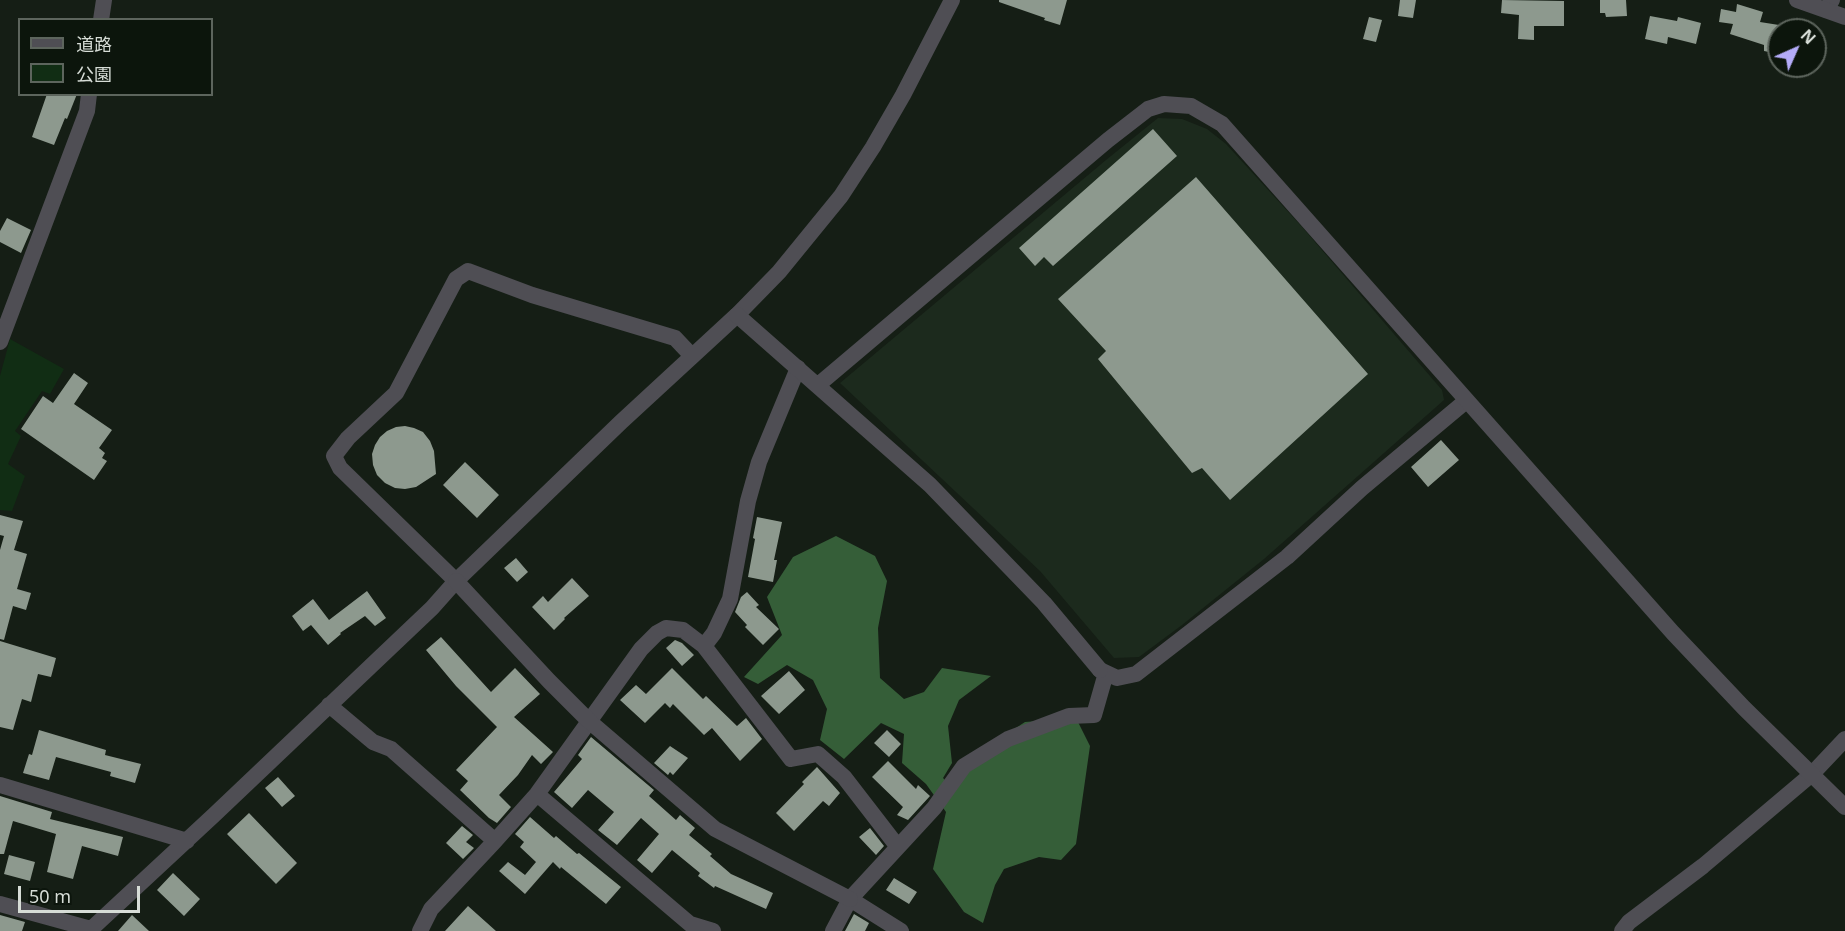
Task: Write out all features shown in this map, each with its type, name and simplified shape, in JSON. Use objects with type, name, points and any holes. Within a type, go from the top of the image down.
[{"type":"street","points":[[101,18],[104,0]]},
{"type":"street","points":[[0,904],[90,930],[187,841],[432,608],[456,581],[737,315],[779,272],[840,196],[873,147],[903,95],[952,0]]},
{"type":"street","points":[[1797,0],[1829,5],[1845,17]]},
{"type":"street","points":[[1,335],[87,111],[89,96]]},
{"type":"street","points":[[818,386],[1148,109],[1164,104],[1197,109],[1222,124],[1673,633],[1744,708],[1845,807]]},
{"type":"street","points":[[692,356],[675,338],[532,294],[468,271],[456,279],[396,393],[348,438],[334,456],[340,468],[456,581],[589,721],[715,829],[850,898],[901,931]]},
{"type":"street","points":[[737,315],[930,485],[1044,603],[1103,671],[1117,678],[1136,674],[1175,646],[1287,557],[1362,488],[1466,401]]},
{"type":"street","points":[[704,646],[714,633],[730,599],[748,501],[759,462],[798,368]]},
{"type":"street","points":[[420,931],[431,909],[537,794],[641,650],[657,633],[666,628],[683,630],[704,646],[791,759],[818,754],[844,777],[898,847]]},
{"type":"street","points":[[833,931],[850,898],[934,807],[964,766],[1008,739],[1069,716],[1094,715],[1103,671]]},
{"type":"street","points":[[329,705],[373,742],[392,749],[495,841]]},
{"type":"street","points":[[1622,931],[1629,922],[1702,866],[1812,774],[1845,739]]},
{"type":"street","points":[[0,785],[187,841]]},
{"type":"street","points":[[537,794],[690,924],[713,931]]},
{"type":"shaded area","points":[[1158,118],[1182,119],[1207,129],[1226,144],[1303,228],[1442,390],[1444,400],[1264,559],[1182,625],[1139,657],[1114,658],[1040,571],[840,383]]},
{"type":"green space","points":[[10,339],[64,369],[50,394],[42,391],[15,431],[21,436],[8,464],[25,476],[12,511],[0,510],[0,376]]},
{"type":"green space","points":[[836,536],[875,556],[887,581],[878,628],[880,678],[904,699],[924,692],[942,668],[991,676],[959,700],[948,726],[952,763],[943,778],[951,786],[991,744],[1025,722],[1076,718],[1090,746],[1076,844],[1061,860],[1039,857],[1004,869],[995,885],[983,923],[964,912],[933,869],[946,812],[926,784],[902,763],[904,734],[881,723],[844,759],[820,740],[827,709],[813,680],[787,665],[758,684],[744,677],[782,635],[767,597],[793,557]]},
{"type":"building","points":[[999,0],[1067,0],[1060,25],[999,2]]},
{"type":"building","points":[[1400,0],[1416,0],[1413,18],[1398,16]]},
{"type":"building","points":[[1502,0],[1564,1],[1564,26],[1534,26],[1534,40],[1518,39],[1519,15],[1501,13]]},
{"type":"building","points":[[1600,0],[1626,0],[1627,16],[1606,17],[1605,13],[1600,13]]},
{"type":"building","points":[[1737,4],[1763,12],[1760,22],[1767,23],[1767,52],[1764,51],[1764,45],[1730,34],[1733,24],[1719,22],[1721,9],[1736,12]]},
{"type":"building","points":[[1650,16],[1677,21],[1678,17],[1701,23],[1696,44],[1668,37],[1667,44],[1645,39]]},
{"type":"building","points":[[1369,17],[1382,20],[1376,42],[1363,39]]},
{"type":"building","points":[[46,96],[76,96],[54,145],[32,137]]},
{"type":"building","points":[[1153,129],[1177,156],[1053,266],[1044,257],[1035,266],[1019,248]]},
{"type":"building","points":[[1196,177],[1368,374],[1230,500],[1202,468],[1192,473],[1098,359],[1106,351],[1058,299]]},
{"type":"building","points":[[7,218],[31,230],[21,253],[0,242],[0,231]]},
{"type":"building","points":[[74,373],[88,383],[74,404],[112,430],[99,448],[105,453],[102,458],[107,461],[94,480],[21,429],[43,396],[53,403]]},
{"type":"building","points":[[405,426],[423,432],[430,441],[434,451],[436,474],[416,487],[405,489],[395,488],[385,483],[377,475],[372,454],[380,437],[387,431]]},
{"type":"building","points":[[1441,440],[1459,460],[1428,487],[1411,467]]},
{"type":"building","points":[[465,462],[499,495],[477,518],[443,485]]},
{"type":"building","points":[[0,515],[23,521],[14,550],[27,554],[17,589],[31,593],[26,610],[13,606],[4,640],[0,639],[0,550],[4,536],[0,535]]},
{"type":"building","points":[[757,517],[782,522],[774,560],[777,560],[773,582],[748,577]]},
{"type":"building","points":[[516,558],[528,572],[517,582],[504,568]]},
{"type":"building","points":[[572,578],[589,596],[554,630],[532,607],[543,596],[548,602]]},
{"type":"building","points":[[367,591],[386,618],[375,626],[365,616],[340,633],[328,645],[311,625],[303,631],[292,616],[313,599],[329,620]]},
{"type":"building","points":[[747,592],[759,605],[756,607],[779,629],[763,645],[745,627],[747,625],[735,612],[741,597]]},
{"type":"building","points":[[441,637],[491,692],[515,668],[540,694],[514,717],[553,752],[541,764],[532,755],[518,775],[499,795],[511,807],[497,823],[460,790],[468,781],[456,770],[497,727],[456,686],[426,650]]},
{"type":"building","points":[[675,640],[682,643],[694,655],[682,666],[666,648]]},
{"type":"building","points":[[0,641],[56,658],[51,677],[38,674],[31,702],[22,699],[13,730],[0,727]]},
{"type":"building","points":[[672,668],[703,699],[706,696],[737,726],[746,718],[762,739],[740,761],[712,728],[704,735],[673,704],[670,708],[665,703],[645,723],[620,700],[636,685],[646,694]]},
{"type":"building","points":[[789,671],[805,690],[779,714],[761,696]]},
{"type":"building","points":[[39,730],[106,750],[105,755],[141,764],[135,783],[110,776],[111,772],[56,757],[49,780],[23,773],[29,754],[32,755]]},
{"type":"building","points":[[887,730],[901,744],[889,757],[874,743]]},
{"type":"building","points":[[591,737],[654,790],[649,796],[676,820],[680,815],[695,828],[689,835],[731,874],[773,893],[766,909],[715,886],[714,888],[698,876],[700,873],[672,850],[652,873],[637,860],[659,834],[641,818],[617,845],[598,830],[614,812],[588,790],[572,808],[554,792],[582,759],[578,755]]},
{"type":"building","points":[[670,746],[688,758],[673,775],[670,772],[668,775],[654,763]]},
{"type":"building","points":[[888,761],[916,789],[918,785],[930,796],[908,820],[897,815],[903,807],[872,777]]},
{"type":"building","points":[[817,767],[840,793],[829,806],[823,801],[794,831],[776,813]]},
{"type":"building","points":[[278,777],[295,796],[282,807],[265,788]]},
{"type":"building","points":[[0,796],[52,812],[50,819],[123,837],[118,856],[82,846],[73,879],[47,872],[56,834],[13,821],[4,854],[0,854]]},
{"type":"building","points":[[249,813],[297,863],[276,884],[227,834]]},
{"type":"building","points":[[530,817],[554,838],[556,836],[621,887],[606,904],[553,862],[525,894],[499,871],[508,862],[525,875],[536,862],[520,847],[524,842],[515,834]]},
{"type":"building","points":[[462,826],[473,835],[466,842],[474,848],[463,859],[446,843]]},
{"type":"building","points":[[870,828],[884,846],[876,855],[859,837]]},
{"type":"building","points":[[9,855],[35,862],[30,881],[4,874]]},
{"type":"building","points":[[173,873],[200,899],[184,916],[157,890]]},
{"type":"building","points":[[894,878],[917,892],[909,904],[886,890]]},
{"type":"building","points":[[468,906],[496,931],[445,931]]},
{"type":"building","points":[[854,914],[869,923],[865,931],[845,931]]},
{"type":"building","points":[[0,915],[25,922],[22,931],[0,931]]},
{"type":"building","points":[[132,915],[149,931],[118,931]]}]
